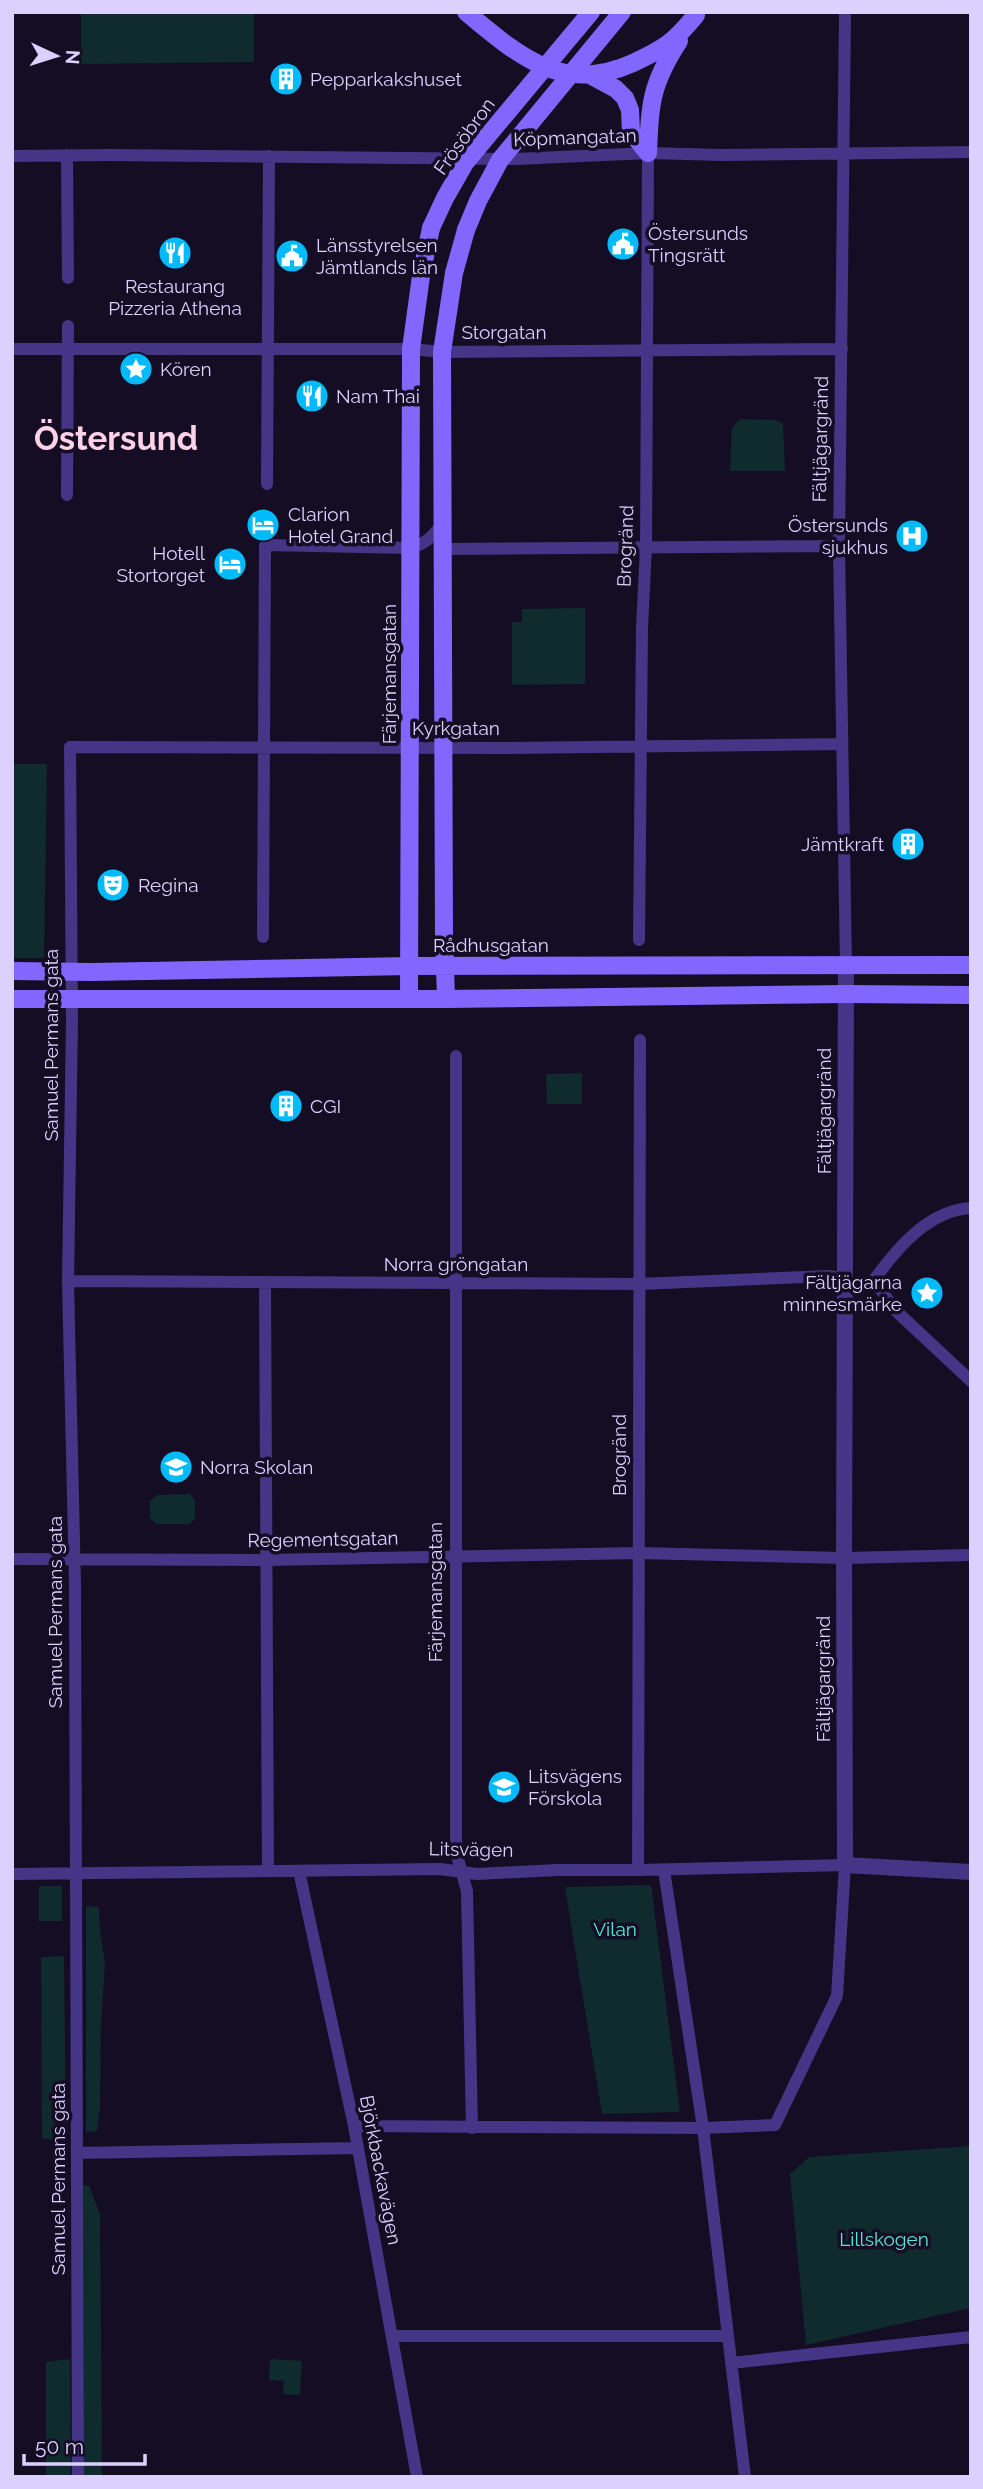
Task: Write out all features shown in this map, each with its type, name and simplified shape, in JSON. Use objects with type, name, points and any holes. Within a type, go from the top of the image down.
[{"type":"main road","points":[[466,12],[500,41],[530,59],[575,76],[592,76],[618,69],[658,51],[676,40],[697,14]]},
{"type":"main road","name":"Frösöbron","points":[[411,349],[421,275],[432,228],[445,198],[465,163],[592,12]]},
{"type":"main road","points":[[446,999],[442,352],[454,274],[466,230],[500,160],[622,12]]},
{"type":"main road","points":[[649,153],[650,107],[661,68],[697,14]]},
{"type":"main road","points":[[592,76],[616,89],[625,98],[630,110],[631,132],[649,153]]},
{"type":"main road","name":"Färjemansgatan","points":[[409,998],[411,349]]},
{"type":"main road","name":"Rådhusgatan","points":[[12,971],[409,966],[971,965]]},
{"type":"main road","points":[[12,999],[971,995]]},
{"type":"street","name":"Fältjägargränd","points":[[703,2127],[775,2125],[837,1996],[845,1865],[846,966],[839,547],[845,12]]},
{"type":"street","name":"Köpmangatan","points":[[12,156],[516,159],[649,153],[971,152]]},
{"type":"street","name":"Brogränd","points":[[639,940],[649,153]]},
{"type":"street","points":[[67,155],[68,278]]},
{"type":"street","points":[[267,484],[269,156]]},
{"type":"street","points":[[67,495],[68,326]]},
{"type":"street","name":"Storgatan","points":[[12,349],[411,349],[442,352],[842,349]]},
{"type":"street","points":[[263,937],[264,545],[410,548],[421,545],[432,537],[443,522]]},
{"type":"street","points":[[443,549],[839,547]]},
{"type":"street","name":"Kyrkgatan","points":[[70,747],[443,748],[842,744]]},
{"type":"street","name":"Samuel Permans gata","points":[[70,747],[68,1281],[75,1561],[78,2477]]},
{"type":"street","name":"Brogränd","points":[[638,1870],[640,1040]]},
{"type":"street","name":"Färjemansgatan","points":[[456,1056],[456,1852],[467,1891],[472,2128]]},
{"type":"street","points":[[971,1208],[963,1208],[930,1220],[890,1258],[874,1280],[896,1311],[971,1381]]},
{"type":"street","name":"Norra gröngatan","points":[[68,1281],[639,1284],[828,1276],[844,1278]]},
{"type":"street","points":[[265,1282],[268,1870]]},
{"type":"street","name":"Regementsgatan","points":[[12,1559],[266,1560],[638,1553],[844,1558],[971,1555]]},
{"type":"street","name":"Litsvägen","points":[[12,1874],[461,1870],[477,1874],[845,1865],[971,1872]]},
{"type":"street","points":[[664,1870],[703,2127],[745,2477]]},
{"type":"street","name":"Björkbackavägen","points":[[299,1871],[354,2126],[417,2477]]},
{"type":"street","points":[[354,2126],[703,2127]]},
{"type":"street","points":[[77,2153],[357,2148]]},
{"type":"street","points":[[392,2336],[728,2336]]},
{"type":"street","points":[[731,2362],[971,2337]]},
{"type":"green space","points":[[81,12],[254,12],[254,62],[81,64]]},
{"type":"green space","points":[[740,419],[776,420],[783,424],[785,471],[730,471],[732,428]]},
{"type":"green space","points":[[585,608],[585,684],[512,685],[512,622],[522,622],[522,609]]},
{"type":"green space","points":[[12,764],[47,764],[44,958],[12,958]]},
{"type":"green space","points":[[582,1073],[582,1104],[547,1104],[546,1074]]},
{"type":"green space","points":[[190,1494],[195,1500],[195,1519],[189,1524],[156,1524],[150,1518],[150,1501],[157,1495]]},
{"type":"green space","name":"Vilan","points":[[651,1885],[680,2112],[602,2114],[565,1887]]},
{"type":"green space","points":[[39,1886],[62,1886],[62,1921],[39,1921]]},
{"type":"green space","points":[[86,1906],[99,1907],[105,1964],[100,2107],[97,2131],[86,2132]]},
{"type":"green space","points":[[64,1956],[66,2143],[42,2138],[41,1957]]},
{"type":"green space","name":"Lillskogen","points":[[971,2146],[971,2308],[806,2345],[790,2174],[809,2157]]},
{"type":"green space","points":[[83,2185],[89,2186],[100,2214],[102,2477],[84,2477]]},
{"type":"green space","points":[[70,2359],[71,2477],[46,2477],[46,2362]]},
{"type":"green space","points":[[270,2359],[302,2361],[300,2395],[283,2394],[284,2381],[269,2380]]},
{"type":"place","name":"Pepparkakshuset","points":[[286,79]]},
{"type":"place","name":"Östersunds Tingsrätt","points":[[623,244]]},
{"type":"place","name":"Restaurang Pizzeria Athena","points":[[175,253]]},
{"type":"place","name":"Länsstyrelsen Jämtlands län","points":[[292,256]]},
{"type":"place","name":"Kören","points":[[136,369]]},
{"type":"place","name":"Nam Thai","points":[[312,396]]},
{"type":"place","name":"Clarion Hotel Grand","points":[[263,525]]},
{"type":"place","name":"Östersunds sjukhus","points":[[912,536]]},
{"type":"place","name":"Hotell Stortorget","points":[[230,564]]},
{"type":"place","name":"Jämtkraft","points":[[908,844]]},
{"type":"place","name":"Regina","points":[[113,885]]},
{"type":"place","name":"CGI","points":[[286,1106]]},
{"type":"place","name":"Fältjägarna minnesmärke","points":[[927,1293]]},
{"type":"place","name":"Norra Skolan","points":[[176,1467]]},
{"type":"place","name":"Litsvägens Förskola","points":[[504,1787]]},
{"type":"district","name":"Östersund","points":[[116,438]]}]
